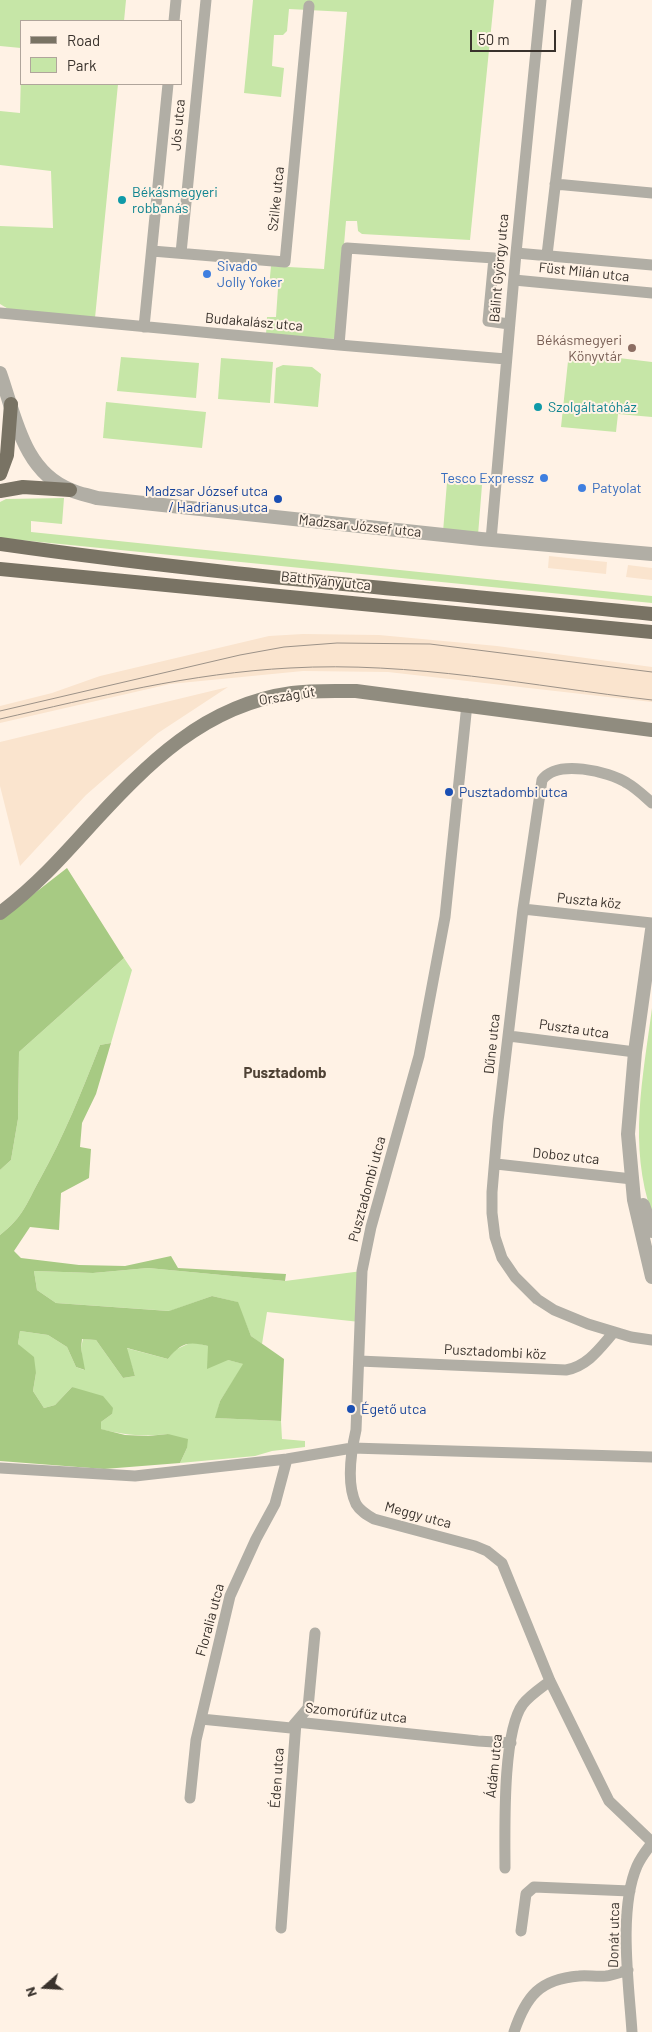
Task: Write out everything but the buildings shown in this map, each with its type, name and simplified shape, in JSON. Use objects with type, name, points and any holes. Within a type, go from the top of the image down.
[{"type":"main road","points":[[0,474],[7,455],[11,404]]},
{"type":"main road","points":[[0,491],[23,486],[70,490]]},
{"type":"main road","name":"Batthyány utca","points":[[0,544],[82,556],[652,614]]},
{"type":"main road","name":"Batthyány utca","points":[[0,569],[652,632]]},
{"type":"main road","name":"Ország út","points":[[0,913],[45,875],[118,795],[152,762],[196,729],[232,710],[269,698],[325,690],[356,691],[467,704],[652,730]]},
{"type":"street","points":[[174,20],[176,0]]},
{"type":"street","name":"Jós utca","points":[[181,253],[206,0]]},
{"type":"street","name":"Bálint György utca","points":[[491,540],[509,324],[541,0]]},
{"type":"street","points":[[547,255],[576,0]]},
{"type":"street","name":"Szilke utca","points":[[152,251],[285,262],[308,6]]},
{"type":"street","name":"Jós utca","points":[[144,327],[168,85]]},
{"type":"street","points":[[555,184],[652,193]]},
{"type":"street","points":[[339,345],[347,248],[494,258],[488,322],[509,324]]},
{"type":"street","name":"Füst Milán utca","points":[[516,253],[652,265]]},
{"type":"street","name":"Füst Milán utca","points":[[514,280],[652,293]]},
{"type":"street","name":"Budakalász utca","points":[[0,314],[506,359]]},
{"type":"street","name":"Madzsar József utca","points":[[0,373],[23,444],[35,461],[44,472],[70,490],[97,498],[491,540],[652,554]]},
{"type":"street","name":"Pusztadombi utca","points":[[352,1448],[356,1430],[360,1360],[362,1271],[371,1227],[419,1056],[445,918],[467,704]]},
{"type":"street","name":"Dűne utca","points":[[652,803],[628,783],[610,774],[562,769],[546,775],[540,784],[498,1121],[492,1213],[498,1250],[508,1269],[537,1299],[570,1318],[614,1332],[652,1340]]},
{"type":"street","name":"Puszta köz","points":[[523,909],[652,924]]},
{"type":"street","points":[[652,930],[650,956],[635,1052],[628,1134],[634,1200],[652,1277]]},
{"type":"street","name":"Puszta utca","points":[[509,1036],[635,1052]]},
{"type":"street","name":"Doboz utca","points":[[496,1164],[632,1179]]},
{"type":"street","points":[[632,1179],[652,1231]]},
{"type":"street","name":"Pusztadombi köz","points":[[360,1360],[566,1370],[573,1369],[588,1361],[614,1332]]},
{"type":"street","points":[[0,1468],[135,1476],[287,1458],[352,1448],[652,1458]]},
{"type":"street","name":"Meggy utca","points":[[352,1448],[351,1479],[353,1493],[356,1506],[364,1514],[374,1519],[475,1546],[487,1551],[502,1563],[550,1681],[609,1801],[652,1843]]},
{"type":"street","name":"Floralia utca","points":[[190,1798],[193,1763],[201,1719],[230,1596],[256,1539],[275,1504],[287,1458]]},
{"type":"street","name":"Éden utca","points":[[281,1928],[296,1722],[308,1708],[315,1634]]},
{"type":"street","name":"Ádám utca","points":[[505,1868],[505,1807],[510,1743],[514,1726],[523,1704],[550,1681]]},
{"type":"street","name":"Szomorúfűz utca","points":[[201,1719],[291,1728],[296,1722],[510,1743]]},
{"type":"street","name":"Donát utca","points":[[632,2032],[627,1920],[630,1891],[636,1867],[652,1843]]},
{"type":"street","points":[[521,1931],[526,1894],[534,1887],[630,1891]]},
{"type":"street","points":[[514,2032],[522,2011],[532,1995],[542,1985],[568,1977],[580,1975],[605,1976],[628,1970]]},
{"type":"shaded area","points":[[549,556],[607,562],[606,574],[548,568]]},
{"type":"shaded area","points":[[628,565],[652,568],[652,580],[626,577]]},
{"type":"shaded area","points":[[303,634],[379,635],[497,646],[652,667],[652,702],[388,672],[303,671],[170,684],[0,723],[0,706],[52,693],[100,676],[269,636]]},
{"type":"shaded area","points":[[228,687],[158,733],[117,768],[86,795],[20,866],[0,786],[0,742]]},
{"type":"green space","points":[[0,0],[126,0],[124,20],[20,20],[20,48],[0,46]]},
{"type":"green space","points":[[253,0],[494,0],[470,240],[362,234],[358,231],[357,221],[346,221],[336,339],[266,335],[267,317],[276,317],[278,288],[269,287],[271,266],[324,269],[347,12],[289,9],[287,31],[283,35],[274,35],[272,66],[284,68],[281,97],[244,93]]},
{"type":"green space","points":[[21,85],[118,85],[95,318],[10,310],[0,304],[0,226],[53,228],[51,171],[0,165],[0,111],[20,113]]},
{"type":"green space","points":[[569,352],[652,362],[652,417],[618,414],[616,432],[561,427]]},
{"type":"green space","points":[[121,357],[199,363],[196,398],[117,391]]},
{"type":"green space","points":[[221,358],[273,362],[270,403],[218,399]]},
{"type":"green space","points":[[283,365],[312,367],[321,374],[318,407],[274,403],[276,368]]},
{"type":"green space","points":[[106,402],[206,412],[202,448],[103,438]]},
{"type":"green space","points":[[447,482],[482,485],[478,535],[443,532]]},
{"type":"green space","points":[[64,498],[62,524],[31,521],[31,532],[652,596],[652,603],[0,538],[0,502],[6,499]]},
{"type":"green space","points":[[67,868],[124,958],[19,1052],[18,1119],[11,1160],[0,1170],[0,920]]},
{"type":"green space","points":[[124,958],[132,970],[111,1043],[100,1045],[49,1163],[24,1209],[0,1235],[0,1170],[11,1160],[18,1119],[19,1052]]},
{"type":"green space","points":[[652,1008],[652,1214],[645,1188],[639,1137],[642,1086]]},
{"type":"green space","points":[[111,1043],[96,1094],[82,1123],[80,1147],[91,1149],[89,1178],[61,1193],[59,1230],[30,1227],[14,1251],[21,1258],[79,1265],[125,1266],[171,1256],[178,1268],[286,1274],[285,1281],[148,1268],[93,1273],[34,1271],[37,1290],[56,1303],[169,1311],[212,1296],[238,1302],[251,1336],[284,1359],[281,1421],[215,1418],[220,1401],[243,1364],[228,1360],[207,1369],[208,1346],[185,1345],[168,1359],[127,1348],[135,1376],[123,1378],[96,1340],[82,1339],[81,1348],[85,1370],[76,1367],[67,1347],[48,1335],[20,1331],[18,1344],[34,1357],[36,1373],[33,1391],[44,1408],[55,1405],[72,1387],[103,1396],[113,1408],[112,1414],[101,1422],[101,1429],[125,1435],[148,1436],[168,1434],[188,1439],[187,1448],[180,1463],[104,1469],[0,1461],[0,1235],[24,1209],[49,1163],[100,1045]]},
{"type":"green space","points":[[148,1268],[285,1281],[362,1271],[360,1322],[267,1312],[262,1344],[251,1336],[237,1302],[212,1296],[170,1311],[56,1303],[37,1290],[34,1271],[93,1273]]},
{"type":"green space","points":[[20,1331],[48,1335],[67,1347],[76,1367],[84,1370],[81,1348],[83,1339],[96,1340],[123,1378],[135,1376],[126,1348],[168,1359],[175,1350],[192,1342],[208,1346],[228,1360],[244,1364],[220,1401],[216,1418],[281,1421],[282,1439],[305,1441],[305,1447],[272,1451],[255,1456],[180,1463],[187,1448],[168,1434],[134,1435],[100,1429],[101,1422],[112,1414],[72,1387],[55,1405],[44,1408],[33,1391],[36,1373],[18,1344]]},
{"type":"tram line","points":[[0,711],[240,655],[284,647],[337,643],[430,644],[652,672]]},
{"type":"tram line","points":[[0,719],[144,687],[216,675],[290,668],[381,668],[426,671],[652,700]]},
{"type":"place","name":"Békásmegyeri robbanás","points":[[122,200]]},
{"type":"place","name":"Sivado Jolly Yoker","points":[[207,274]]},
{"type":"place","name":"Békásmegyeri Könyvtár","points":[[632,348]]},
{"type":"place","name":"Szolgáltatóház","points":[[538,407]]},
{"type":"place","name":"Tesco Expressz","points":[[544,478]]},
{"type":"place","name":"Patyolat","points":[[582,488]]},
{"type":"place","name":"Madzsar József utca / Hadrianus utca","points":[[278,499]]},
{"type":"place","name":"Pusztadombi utca","points":[[449,792]]},
{"type":"place","name":"Égető utca","points":[[351,1409]]},
{"type":"district","name":"Pusztadomb","points":[[285,1073]]}]
